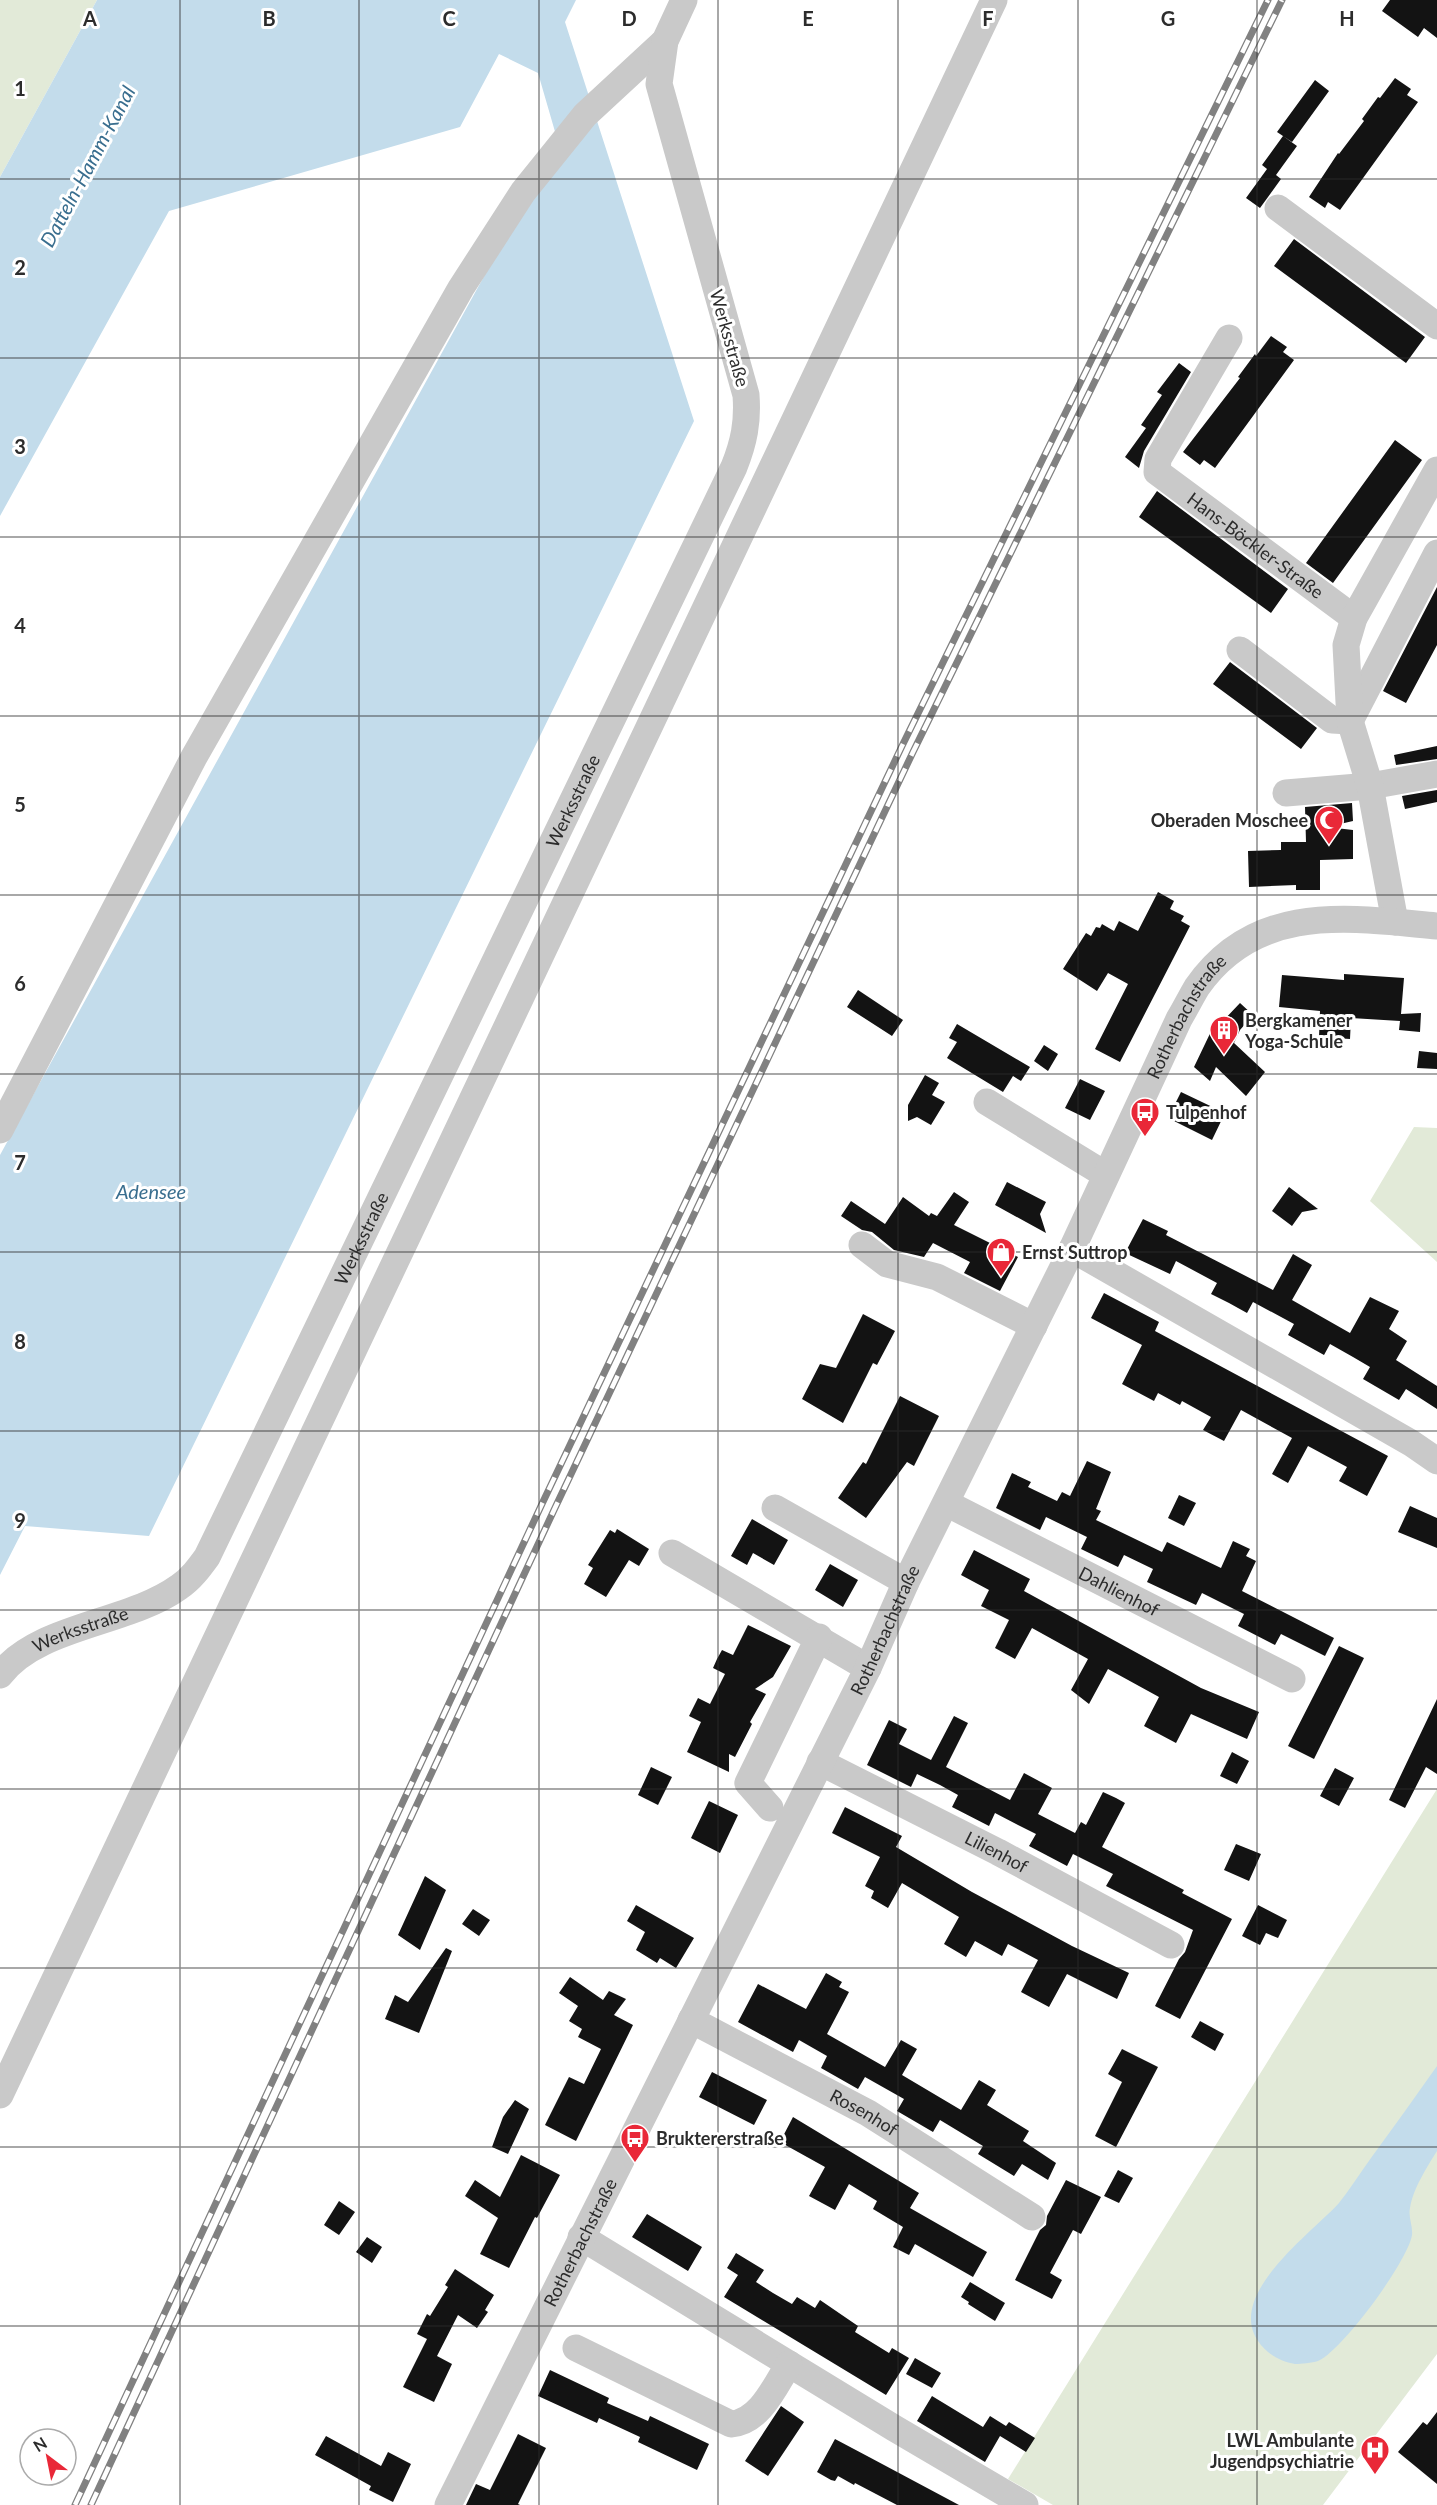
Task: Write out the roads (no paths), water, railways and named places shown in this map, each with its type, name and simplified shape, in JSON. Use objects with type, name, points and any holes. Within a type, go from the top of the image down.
[{"type":"street","points":[[0,1130],[194,757],[461,288],[523,192],[585,116],[665,42],[684,0]]},
{"type":"street","points":[[0,2095],[994,0]]},
{"type":"street","name":"Werksstraße","points":[[0,1675],[30,1650],[59,1635],[137,1610],[162,1599],[195,1573],[207,1557],[735,467],[744,443],[748,419],[746,394],[659,84],[665,42]]},
{"type":"street","points":[[1278,208],[1437,326]]},
{"type":"street","name":"Hans-Böckler-Straße","points":[[1229,338],[1158,459],[1156,472],[1354,618]]},
{"type":"street","points":[[1395,922],[1370,786],[1350,720],[1346,645],[1354,618],[1430,502],[1437,470]]},
{"type":"street","points":[[1350,720],[1437,553]]},
{"type":"street","points":[[1240,650],[1332,720],[1350,720]]},
{"type":"street","points":[[1286,793],[1370,786],[1437,774]]},
{"type":"street","name":"Rotherbachstraße","points":[[448,2505],[868,1668],[906,1582],[1072,1249],[1197,987],[1233,951],[1273,929],[1297,921],[1327,918],[1437,926]]},
{"type":"street","points":[[987,1102],[1106,1175]]},
{"type":"street","points":[[862,1245],[887,1264],[937,1277],[1034,1326]]},
{"type":"street","points":[[1072,1249],[1411,1443],[1437,1461]]},
{"type":"street","name":"Dahlienhof","points":[[946,1503],[1292,1679]]},
{"type":"street","points":[[775,1508],[906,1582]]},
{"type":"street","points":[[672,1553],[819,1637],[868,1668]]},
{"type":"street","points":[[770,1808],[748,1783],[819,1637]]},
{"type":"street","name":"Lilienhof","points":[[820,1762],[998,1852],[1171,1945]]},
{"type":"street","name":"Rosenhof","points":[[691,2020],[868,2113],[1032,2217]]},
{"type":"street","points":[[582,2237],[1025,2505]]},
{"type":"street","points":[[576,2348],[731,2424],[741,2423],[757,2412],[789,2364]]},
{"type":"water","name":"Adensee","points":[[97,0],[576,0],[565,22],[694,421],[149,1536],[25,1526],[0,1575],[0,1155],[558,142],[538,73],[499,54],[460,127],[169,211],[0,516],[0,177]]},
{"type":"water","points":[[1437,2066],[1437,2151],[1414,2193],[1410,2211],[1412,2235],[1399,2264],[1373,2304],[1329,2354],[1318,2361],[1306,2363],[1295,2364],[1279,2359],[1261,2345],[1251,2323],[1253,2304],[1262,2285],[1293,2247],[1339,2203]]},
{"type":"railway","points":[[75,2505],[541,1506],[902,746],[1268,0]]},
{"type":"railway","points":[[91,2505],[554,1510],[913,752],[1282,0]]},
{"type":"place","name":"Oberaden Moschee","points":[[1329,846]]},
{"type":"place","name":"Bergkamener Yoga-Schule","points":[[1224,1056]]},
{"type":"place","name":"Tulpenhof","points":[[1145,1138]]},
{"type":"place","name":"Ernst Suttrop","points":[[1001,1278]]},
{"type":"place","name":"Bruktererstraße","points":[[635,2164]]},
{"type":"place","name":"LWL Ambulante Jugendpsychiatrie","points":[[1375,2476]]},
{"type":"water label","name":"Datteln-Hamm-Kanal","points":[[87,166]]}]
